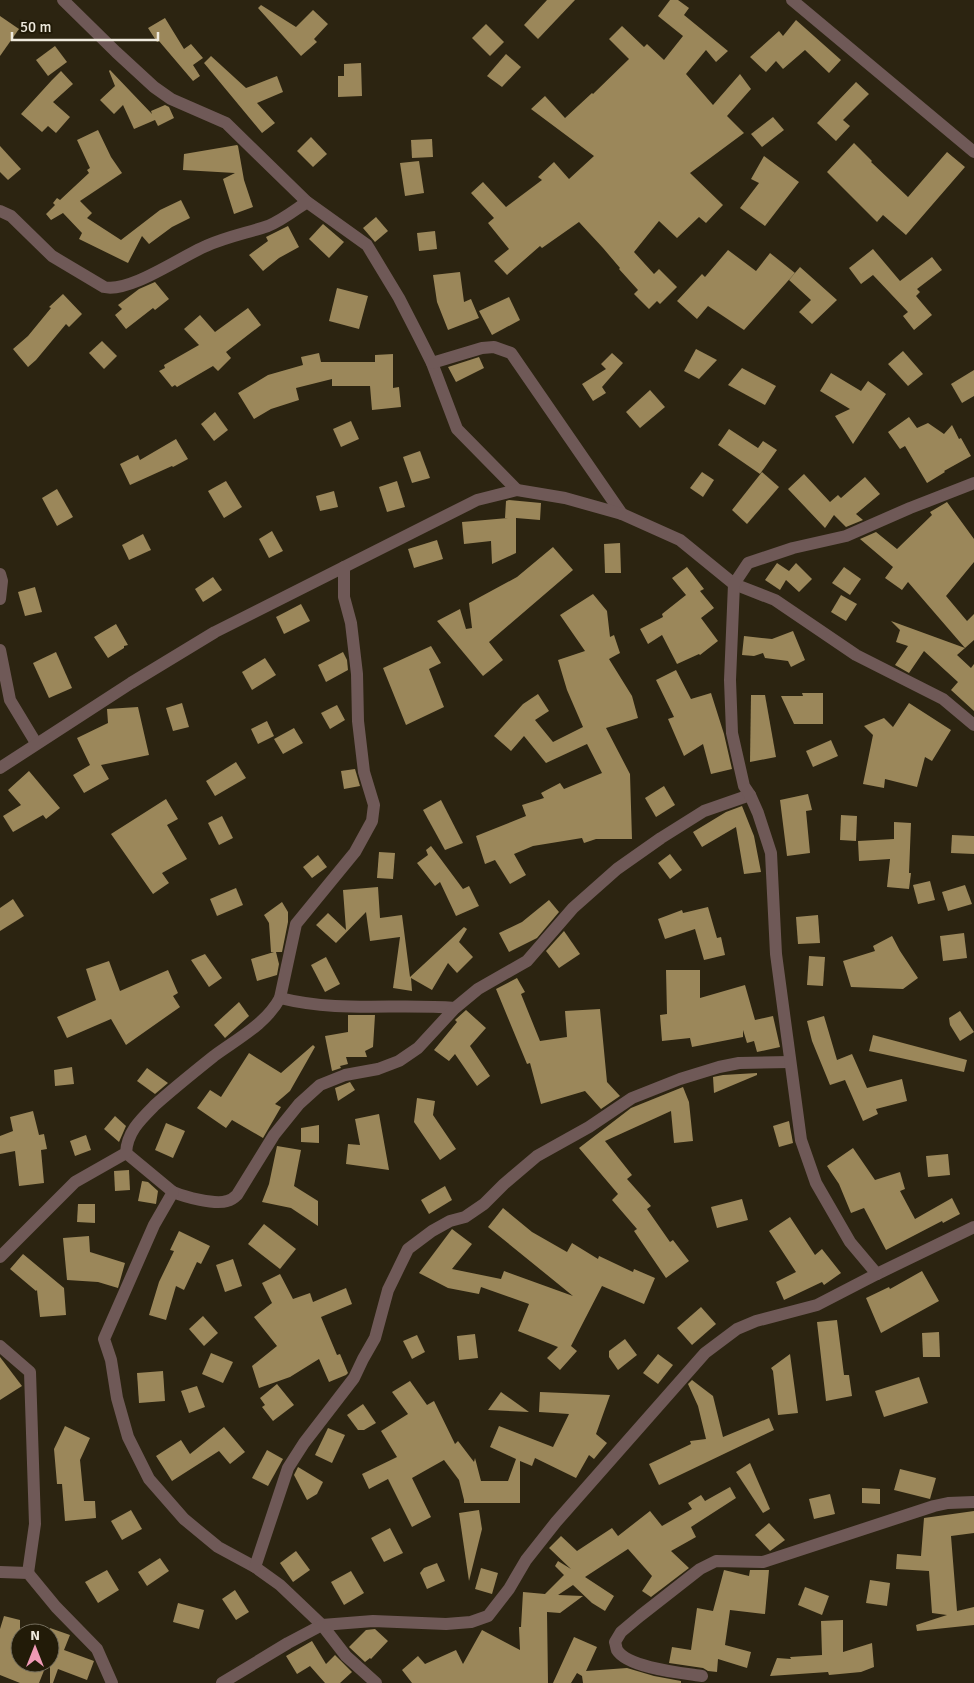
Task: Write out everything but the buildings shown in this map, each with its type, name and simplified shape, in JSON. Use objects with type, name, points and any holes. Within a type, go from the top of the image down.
[{"type":"street","points":[[63,0],[154,87],[171,99],[226,123],[307,202],[367,245],[400,298],[432,363],[457,429],[517,490]]},
{"type":"street","points":[[792,0],[974,152]]},
{"type":"street","points":[[0,211],[11,216],[52,256],[104,287],[113,289],[129,284],[205,246],[237,234],[270,225],[307,202]]},
{"type":"street","points":[[432,363],[482,348],[494,347],[511,352],[622,514]]},
{"type":"street","points":[[877,1274],[850,1242],[816,1182],[801,1140],[776,954],[772,906],[771,853],[758,813],[750,794],[744,786],[732,733],[730,680],[734,584],[748,563],[793,548],[846,536],[974,483]]},
{"type":"street","points":[[0,768],[131,682],[215,632],[477,500],[517,490],[565,498],[622,514],[680,540],[734,584],[775,600],[856,655],[943,699],[974,724]]},
{"type":"street","points":[[126,1153],[126,1145],[132,1130],[141,1119],[175,1086],[252,1029],[274,1008],[280,998],[296,924],[355,852],[372,821],[374,805],[364,772],[358,721],[357,674],[350,623],[344,597],[344,567]]},
{"type":"street","points":[[0,574],[2,581],[0,599]]},
{"type":"street","points":[[0,650],[2,678],[10,700],[36,743]]},
{"type":"street","points":[[126,1153],[173,1192],[221,1203],[230,1201],[238,1195],[274,1135],[299,1104],[320,1085],[345,1075],[400,1061],[418,1048],[455,1008],[478,989],[527,961],[573,908],[617,869],[704,811],[750,794]]},
{"type":"street","points":[[280,998],[302,1004],[324,1006],[373,1008],[428,1006],[455,1008]]},
{"type":"street","points":[[255,1567],[288,1468],[304,1442],[354,1378],[375,1338],[388,1290],[408,1249],[432,1231],[450,1221],[465,1218],[484,1204],[537,1156],[589,1127],[632,1098],[680,1078],[719,1067],[739,1063],[790,1062]]},
{"type":"street","points":[[0,1257],[74,1182],[126,1153]]},
{"type":"street","points":[[173,1192],[154,1225],[104,1339],[111,1360],[117,1398],[128,1437],[150,1479],[184,1519],[218,1548],[255,1567],[280,1585],[322,1625],[346,1656],[376,1683]]},
{"type":"street","points":[[222,1683],[322,1625],[373,1621],[446,1624],[471,1622],[488,1616],[509,1589],[526,1560],[556,1522],[705,1353],[737,1329],[817,1305],[974,1226]]},
{"type":"street","points":[[0,1346],[30,1372],[35,1524],[28,1573],[56,1607],[97,1649],[112,1683]]},
{"type":"street","points":[[702,1676],[660,1670],[627,1659],[617,1650],[615,1642],[621,1632],[640,1616],[700,1569],[716,1561],[762,1562],[934,1506],[948,1503],[974,1502]]},
{"type":"street","points":[[0,1572],[28,1573]]}]
